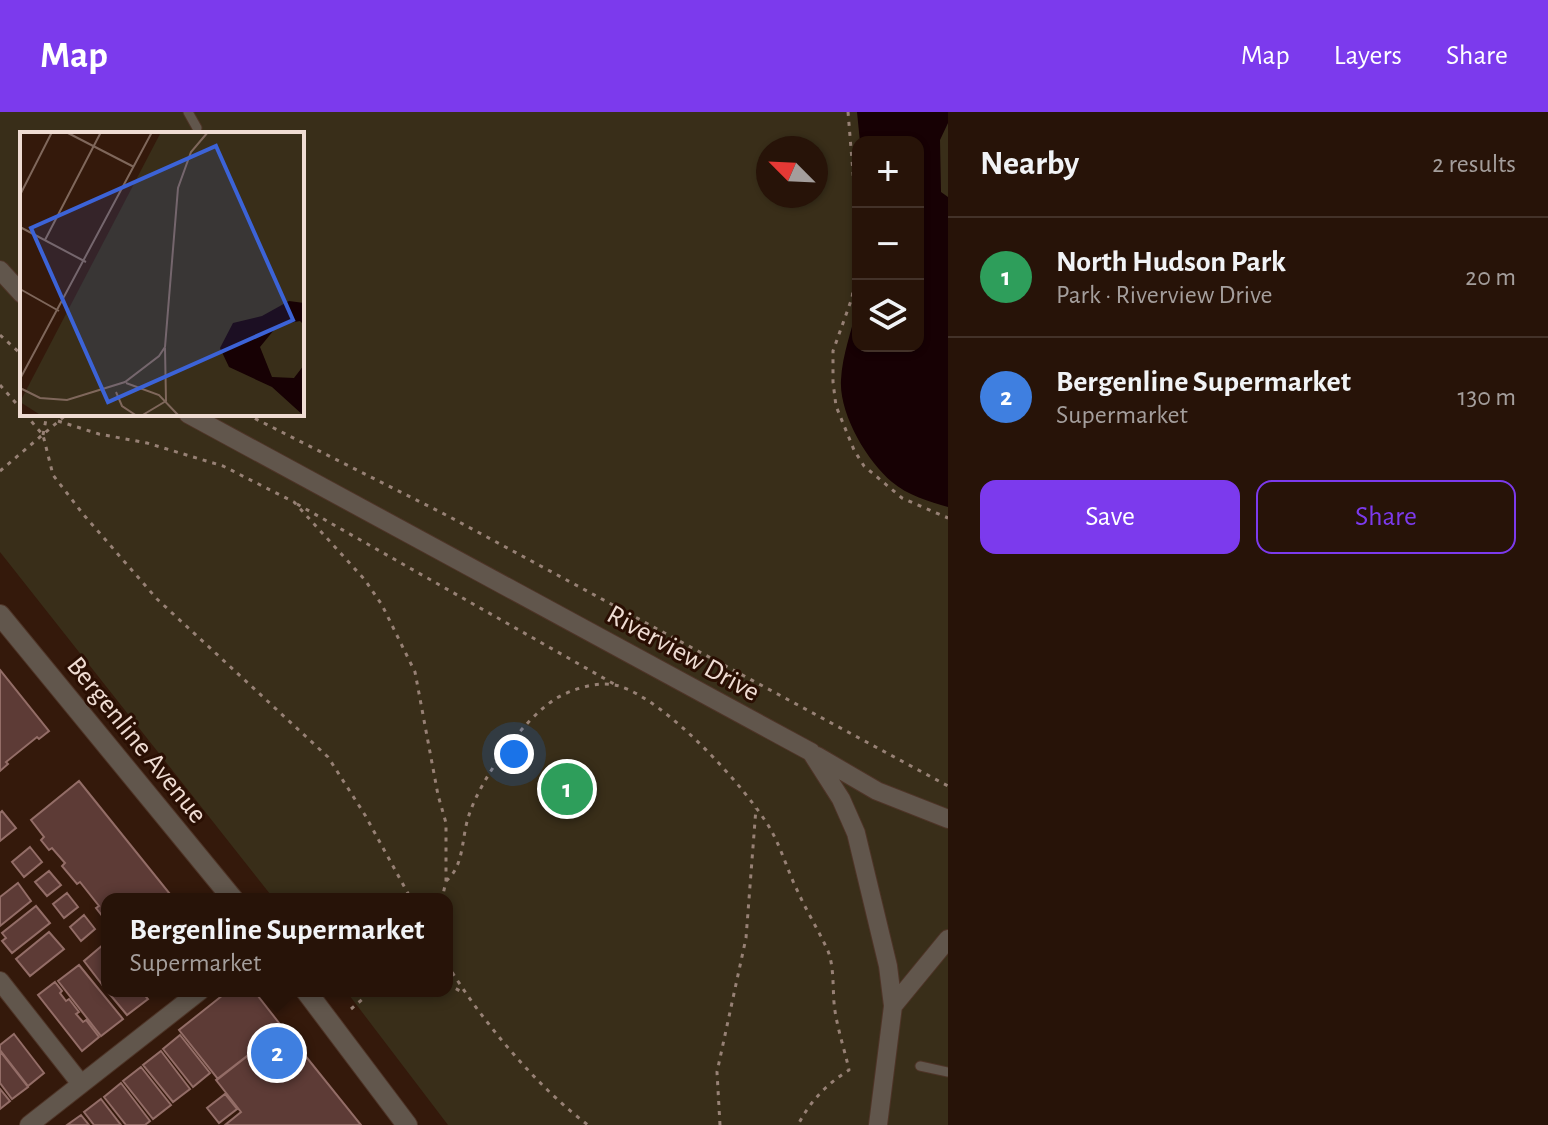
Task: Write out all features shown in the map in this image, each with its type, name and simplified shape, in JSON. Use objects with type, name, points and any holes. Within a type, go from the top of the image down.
[{"type":"street","points":[[0,270],[20,292]]},
{"type":"street","name":"Riverview Drive","points":[[192,416],[811,752],[841,799],[856,833],[888,966],[893,1006],[878,1125]]},
{"type":"street","name":"Bergenline Avenue","points":[[0,615],[228,893]]},
{"type":"street","points":[[811,752],[877,791],[948,819]]},
{"type":"street","points":[[893,1006],[948,939]]},
{"type":"street","points":[[0,981],[81,1084]]},
{"type":"street","points":[[29,1125],[192,997]]},
{"type":"street","points":[[311,997],[407,1125]]},
{"type":"lane","points":[[188,112],[197,128]]},
{"type":"lane","points":[[920,1066],[948,1072]]},
{"type":"path","points":[[848,112],[856,208]]},
{"type":"path","points":[[854,280],[852,298],[833,351],[836,406],[864,466],[902,498],[948,518]]},
{"type":"path","points":[[0,335],[20,353]]},
{"type":"path","points":[[0,385],[20,408]]},
{"type":"path","points":[[27,416],[43,435]]},
{"type":"path","points":[[47,416],[43,435],[53,475],[157,599],[328,757],[365,815],[408,893]]},
{"type":"path","points":[[0,471],[64,416]]},
{"type":"path","points":[[250,416],[462,523],[948,786]]},
{"type":"path","points":[[58,421],[223,466],[294,502],[651,704],[685,728],[756,807],[772,832],[829,954],[836,1014],[849,1070],[831,1081],[806,1110],[798,1125]]},
{"type":"path","points":[[294,502],[365,580],[382,605],[415,672],[446,823],[443,893]]},
{"type":"path","points":[[446,881],[457,872],[469,812],[511,742],[555,699],[584,686],[618,686]]},
{"type":"path","points":[[720,1125],[717,1072],[746,938],[756,807]]},
{"type":"path","points":[[453,974],[464,993],[522,1063],[588,1125]]},
{"type":"path","points":[[453,987],[464,993]]},
{"type":"path","points":[[351,1009],[365,997]]},
{"type":"shaded area","points":[[0,112],[948,112],[948,1125],[448,1125],[351,997],[453,997],[453,893],[269,893],[0,552]]},
{"type":"shaded area","points":[[857,112],[948,112],[948,123],[940,140],[941,192],[948,197],[948,507],[905,491],[892,482],[864,449],[845,407],[841,380],[852,326],[852,352],[924,352],[924,136],[859,136]]},
{"type":"building","points":[[0,670],[49,731],[6,762],[8,764],[0,771]]},
{"type":"building","points":[[79,781],[169,893],[101,893],[101,914],[96,908],[99,906],[80,882],[77,884],[62,866],[65,863],[41,840],[44,837],[31,820]]},
{"type":"building","points":[[2,811],[16,828],[0,841],[0,813]]},
{"type":"building","points":[[30,847],[42,862],[24,877],[12,862]]},
{"type":"building","points":[[49,871],[61,885],[47,896],[35,882]]},
{"type":"building","points":[[18,883],[31,901],[0,926],[0,897]]},
{"type":"building","points":[[67,893],[78,907],[64,918],[53,904]]},
{"type":"building","points":[[36,906],[50,923],[12,953],[2,941],[6,938],[2,933]]},
{"type":"building","points":[[84,915],[95,929],[81,941],[70,927]]},
{"type":"building","points":[[49,932],[64,949],[30,976],[16,959]]},
{"type":"building","points":[[101,947],[101,983],[84,961]]},
{"type":"building","points":[[79,965],[101,992],[101,997],[105,997],[123,1019],[101,1036],[58,981]]},
{"type":"building","points":[[55,982],[66,1001],[69,999],[79,1012],[76,1014],[83,1022],[86,1020],[99,1037],[82,1051],[38,995]]},
{"type":"building","points":[[112,997],[148,999],[127,1015]]},
{"type":"building","points":[[220,997],[259,997],[283,1028],[218,1079],[179,1030]]},
{"type":"building","points":[[283,1028],[361,1125],[225,1125],[241,1112],[216,1080]]},
{"type":"building","points":[[14,1034],[44,1073],[28,1086],[0,1050],[0,1045]]},
{"type":"building","points":[[180,1035],[210,1073],[193,1087],[163,1049]]},
{"type":"building","points":[[0,1051],[28,1087],[12,1099],[0,1083]]},
{"type":"building","points":[[161,1051],[190,1089],[173,1102],[143,1065]]},
{"type":"building","points":[[141,1067],[171,1105],[153,1119],[123,1081]]},
{"type":"building","points":[[121,1083],[150,1121],[145,1125],[126,1125],[104,1097]]},
{"type":"building","points":[[0,1089],[10,1101],[0,1109]]},
{"type":"building","points":[[225,1094],[237,1109],[219,1123],[207,1108]]},
{"type":"building","points":[[101,1099],[121,1125],[94,1125],[84,1112]]},
{"type":"building","points":[[81,1115],[89,1125],[67,1125]]},
{"type":"place","name":"North Hudson Park","points":[[567,789]]},
{"type":"place","name":"Bergenline Supermarket","points":[[277,1053]]}]
